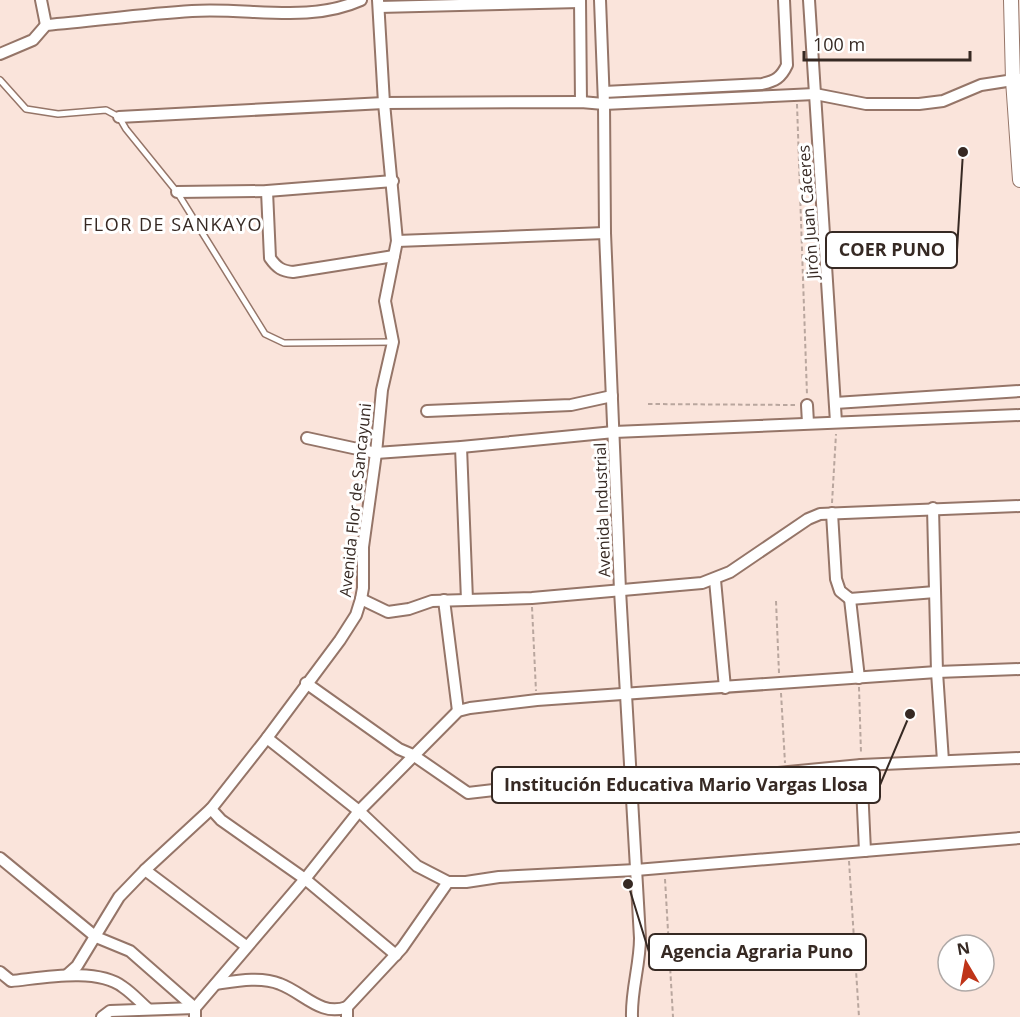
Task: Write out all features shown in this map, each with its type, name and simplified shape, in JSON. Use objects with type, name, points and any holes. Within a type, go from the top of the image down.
[{"type":"street","points":[[41,0],[46,25]]},
{"type":"street","points":[[0,54],[33,40],[46,25],[193,5],[313,13],[334,10],[360,0]]},
{"type":"street","name":"Avenida Industrial","points":[[600,0],[604,98],[605,233],[620,590],[640,958],[634,986],[632,1017]]},
{"type":"street","points":[[119,117],[384,103],[581,102],[762,84],[775,81],[783,75],[787,65],[784,0]]},
{"type":"street","name":"Jirón Juan Cáceres","points":[[809,0],[836,422]]},
{"type":"street","points":[[1011,0],[1017,79],[1020,180]]},
{"type":"street","points":[[379,4],[580,1],[581,102]]},
{"type":"street","name":"Avenida Flor de Sancayuni","points":[[67,975],[77,966],[119,897],[211,809],[267,738],[356,615],[361,599],[363,547],[382,390],[393,342],[385,302],[397,241],[384,103],[379,4]]},
{"type":"street","points":[[604,98],[815,94],[866,104],[919,104],[943,101],[981,85],[1017,79]]},
{"type":"street","points":[[177,192],[267,191],[393,181]]},
{"type":"street","points":[[267,191],[270,258],[276,267],[284,272],[394,256]]},
{"type":"street","points":[[397,241],[605,233]]},
{"type":"street","points":[[835,403],[1020,391]]},
{"type":"street","points":[[427,411],[571,405],[612,396]]},
{"type":"street","points":[[807,405],[808,423]]},
{"type":"street","points":[[307,438],[376,453],[614,432],[1020,414]]},
{"type":"street","points":[[461,447],[467,600]]},
{"type":"street","points":[[361,599],[388,612],[409,609],[432,601],[532,598],[702,583],[715,580],[730,572],[808,519],[820,514],[1020,506]]},
{"type":"street","points":[[933,508],[943,761]]},
{"type":"street","points":[[832,513],[836,579],[840,591],[850,599],[935,592]]},
{"type":"street","points":[[715,580],[725,688]]},
{"type":"street","points":[[850,599],[859,678]]},
{"type":"street","points":[[444,600],[458,711]]},
{"type":"street","points":[[195,1012],[246,946],[305,879],[359,811],[458,711],[537,700],[938,672],[1020,669]]},
{"type":"street","points":[[306,683],[468,793],[511,788],[631,787],[861,765],[1020,758]]},
{"type":"street","points":[[267,738],[359,811],[417,866],[448,882],[636,870],[1020,838]]},
{"type":"street","points":[[861,765],[865,851]]},
{"type":"street","points":[[211,809],[221,819],[305,879],[396,955]]},
{"type":"street","points":[[0,858],[96,937],[130,951],[195,1012]]},
{"type":"street","points":[[145,870],[246,946]]},
{"type":"street","points":[[216,984],[266,981],[280,984],[327,1010],[347,1012],[396,955],[448,882]]},
{"type":"street","points":[[0,972],[11,981],[67,975],[101,978],[122,985],[148,1009]]},
{"type":"street","points":[[102,1017],[110,1011],[148,1009],[195,1012]]},
{"type":"lane","points":[[0,80],[26,109],[58,114],[106,110],[119,117],[126,129],[177,192],[265,334],[284,343],[393,342]]},
{"type":"path","points":[[648,404],[807,405],[796,95]]},
{"type":"path","points":[[832,513],[836,422]]},
{"type":"path","points":[[532,598],[537,700]]},
{"type":"path","points":[[859,678],[861,765]]},
{"type":"path","points":[[849,861],[859,1017]]},
{"type":"path","points":[[665,872],[673,1017]]},
{"type":"place","name":"COER PUNO","points":[[963,152]]},
{"type":"place","name":"Institución Educativa Mario Vargas Llosa","points":[[910,714]]},
{"type":"place","name":"Agencia Agraria Puno","points":[[628,884]]},
{"type":"district","name":"FLOR DE SANKAYO","points":[[173,224]]}]
